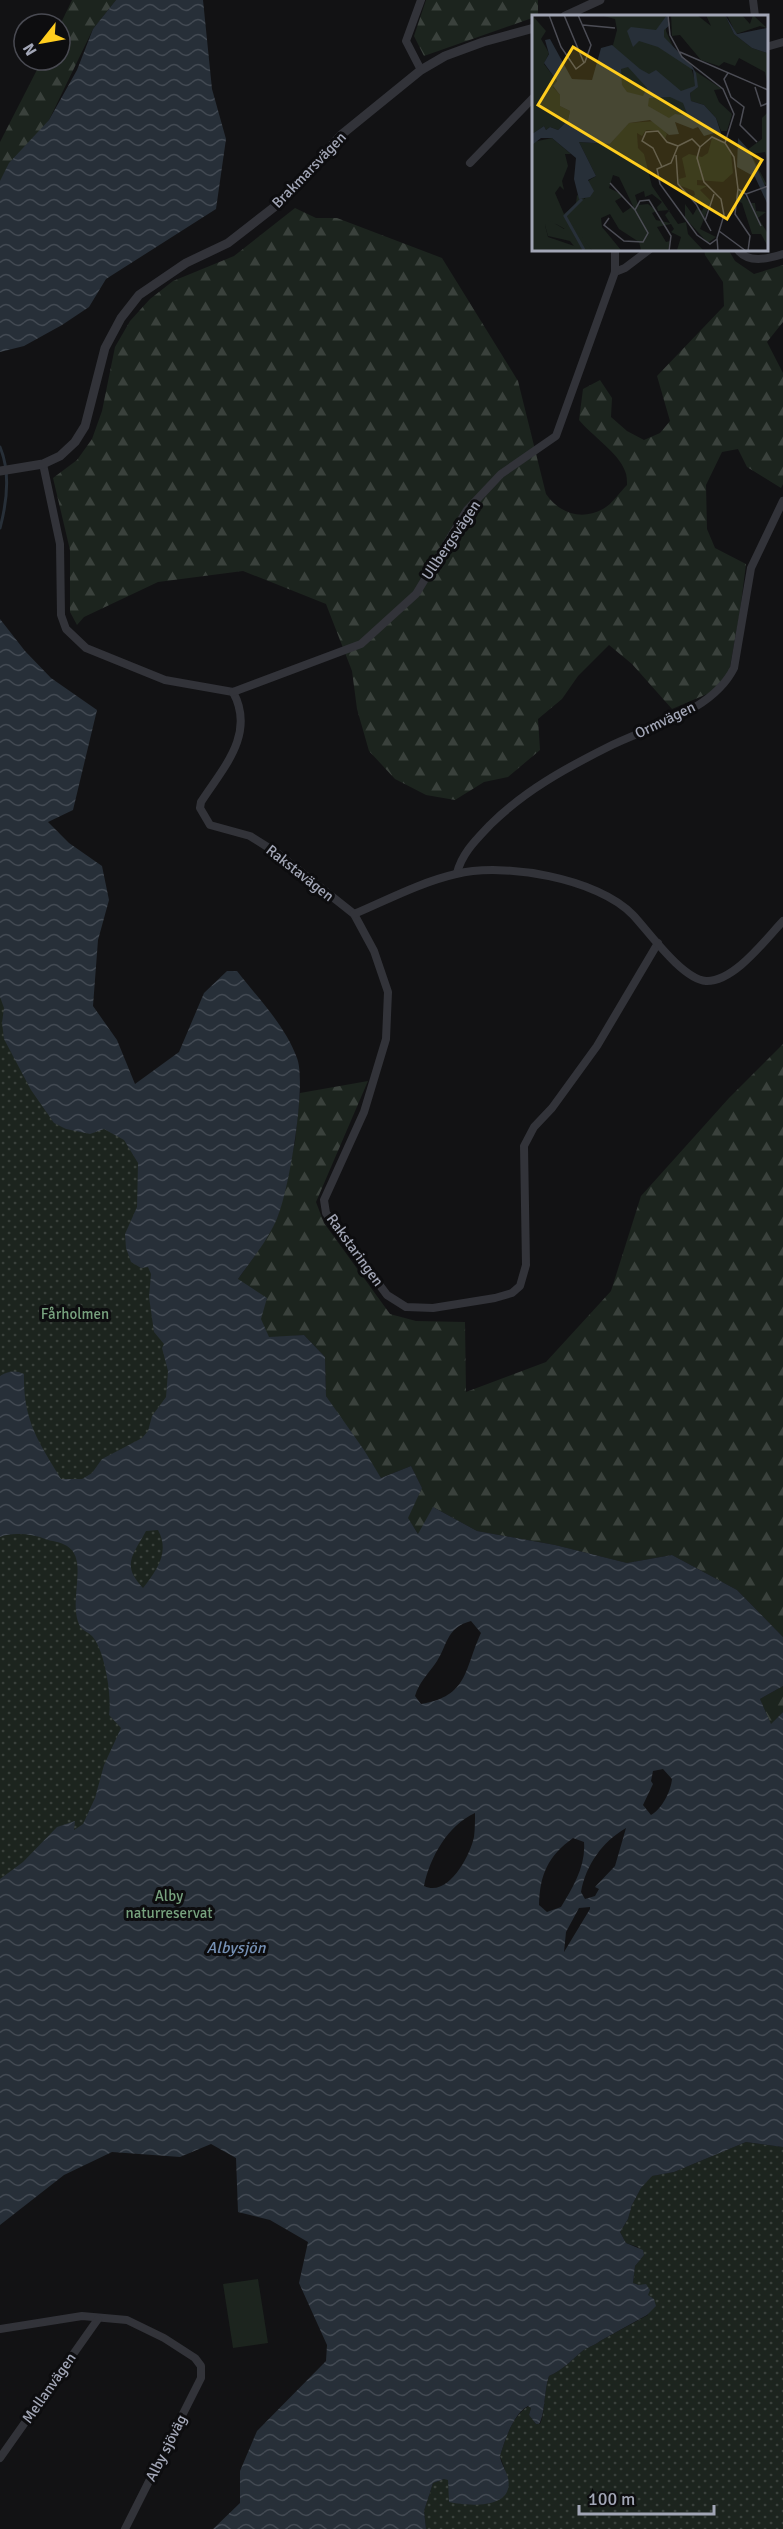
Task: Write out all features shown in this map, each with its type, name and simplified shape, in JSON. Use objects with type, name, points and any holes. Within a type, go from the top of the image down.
[{"type":"street","points":[[420,0],[406,41],[420,70]]},
{"type":"street","points":[[567,15],[600,0]]},
{"type":"street","points":[[753,0],[755,15]]},
{"type":"street","name":"Brakmarsvägen","points":[[43,464],[60,456],[80,434],[90,409],[105,348],[121,318],[140,295],[186,263],[228,243],[282,201],[341,135],[420,70],[445,56],[483,42],[532,29]]},
{"type":"street","points":[[768,46],[783,42]]},
{"type":"street","points":[[470,164],[532,99]]},
{"type":"street","name":"Ullbergsvägen","points":[[233,692],[361,644],[416,594],[467,510],[501,474],[556,436],[615,272],[615,250]]},
{"type":"street","points":[[615,272],[626,268],[649,250]]},
{"type":"street","points":[[737,250],[743,256],[754,259],[783,254]]},
{"type":"street","points":[[0,471],[43,464],[60,544],[61,615],[66,629],[86,648],[165,680],[233,692]]},
{"type":"street","name":"Ormvägen","points":[[457,873],[461,859],[508,808],[549,778],[608,747],[685,712],[714,695],[726,682],[734,668],[751,568],[783,501]]},
{"type":"street","name":"Rakstavägen","points":[[233,692],[243,717],[239,739],[232,755],[201,802],[200,808],[204,817],[210,825],[250,836],[277,853],[354,914]]},
{"type":"street","points":[[354,914],[457,873],[488,870],[528,873],[584,885],[609,897],[630,912],[682,969],[700,980],[710,981],[730,975],[783,921]]},
{"type":"street","name":"Rakstaringen","points":[[354,914],[374,951],[388,992],[386,1039],[364,1112],[324,1200],[326,1213],[387,1295],[406,1308],[433,1308],[495,1298],[512,1293],[520,1286],[526,1265],[524,1146],[534,1127],[552,1108],[597,1046],[658,943]]},
{"type":"street","points":[[0,2329],[82,2316],[98,2319]]},
{"type":"street","name":"Alby sjöväg","points":[[98,2319],[127,2320],[164,2338],[195,2358],[201,2366],[201,2378],[125,2529]]},
{"type":"street","name":"Mellanvägen","points":[[0,2458],[98,2319]]},
{"type":"green space","points":[[72,0],[116,0],[93,29],[49,120],[0,183],[0,142],[36,72],[72,72],[72,12],[66,12]]},
{"type":"green space","points":[[426,0],[538,0],[538,15],[532,15],[532,18],[424,56],[414,36]]},
{"type":"green space","points":[[295,208],[316,218],[337,218],[442,258],[518,381],[546,494],[557,506],[579,515],[595,513],[603,509],[627,485],[626,473],[622,464],[579,420],[583,389],[600,380],[612,398],[611,417],[627,431],[644,440],[660,433],[670,421],[657,376],[724,306],[723,282],[705,255],[704,250],[729,250],[735,261],[754,274],[783,265],[783,322],[767,342],[783,373],[783,484],[781,488],[747,467],[738,449],[722,452],[706,485],[707,529],[715,548],[746,564],[729,672],[714,691],[672,709],[632,664],[609,645],[578,676],[562,699],[538,719],[540,750],[508,777],[484,782],[455,800],[426,795],[395,779],[369,751],[357,709],[352,671],[326,604],[243,571],[158,582],[84,617],[77,625],[70,612],[70,550],[53,478],[77,460],[92,439],[102,411],[115,347],[130,321],[150,299],[173,281],[234,256]]},
{"type":"green space","name":"Alby naturreservat","points":[[0,914],[179,1189],[368,2013],[0,2151]]},
{"type":"green space","points":[[783,1044],[783,1637],[737,1590],[672,1555],[627,1563],[555,1545],[477,1531],[433,1507],[419,1535],[407,1518],[422,1488],[411,1466],[381,1478],[326,1396],[325,1357],[304,1335],[269,1338],[238,1279],[278,1216],[295,1142],[300,1093],[368,1081],[316,1202],[324,1223],[390,1314],[416,1321],[465,1322],[466,1392],[546,1362],[611,1291],[641,1196],[729,1098]]},
{"type":"green space","points":[[783,1686],[783,1712],[771,1725],[760,1699]]},
{"type":"green space","points":[[746,2142],[783,2147],[783,2529],[426,2529],[424,2511],[433,2483],[444,2479],[505,2470],[500,2456],[510,2428],[518,2415],[529,2406],[531,2408],[529,2415],[536,2424],[540,2424],[549,2376],[585,2349],[648,2315],[648,2295],[639,2285],[633,2283],[635,2266],[644,2255],[638,2247],[626,2243],[620,2232],[641,2188],[651,2176],[674,2172]]},
{"type":"green space","points":[[258,2279],[268,2343],[233,2348],[223,2284]]},
{"type":"water","points":[[116,0],[203,0],[212,89],[226,139],[216,209],[106,279],[89,307],[62,325],[24,346],[0,352],[0,181],[9,163],[49,120],[77,70],[93,29]]},
{"type":"water","name":"Albysjön","points":[[0,619],[25,651],[51,678],[97,710],[73,810],[48,822],[69,843],[102,866],[109,900],[98,940],[93,1006],[117,1040],[135,1084],[179,1052],[204,993],[227,971],[237,971],[270,1012],[292,1046],[300,1071],[300,1090],[287,1184],[278,1216],[270,1233],[238,1279],[267,1298],[261,1319],[269,1337],[304,1335],[325,1357],[326,1396],[381,1478],[411,1466],[422,1488],[408,1518],[418,1534],[433,1507],[477,1531],[555,1545],[627,1563],[672,1555],[737,1590],[783,1637],[783,1686],[760,1699],[771,1724],[783,1712],[783,2147],[746,2142],[674,2172],[652,2176],[641,2188],[620,2232],[626,2243],[643,2250],[644,2255],[635,2266],[633,2283],[646,2284],[650,2290],[648,2295],[654,2299],[656,2306],[647,2315],[585,2349],[549,2376],[539,2424],[536,2424],[529,2415],[531,2408],[528,2406],[518,2415],[507,2435],[500,2456],[508,2478],[508,2488],[504,2496],[488,2504],[449,2502],[448,2480],[433,2483],[424,2511],[426,2529],[213,2529],[240,2503],[240,2471],[257,2431],[326,2361],[327,2345],[299,2283],[308,2242],[270,2220],[238,2212],[236,2158],[211,2144],[180,2157],[112,2152],[64,2175],[0,2225],[0,1879],[23,1862],[57,1827],[75,1821],[74,1830],[83,1824],[95,1798],[104,1765],[121,1728],[109,1715],[108,1686],[101,1652],[92,1636],[81,1628],[77,1618],[78,1572],[74,1553],[65,1545],[34,1536],[16,1534],[0,1537],[0,1376],[12,1372],[24,1374],[24,1390],[29,1417],[45,1453],[61,1479],[82,1479],[92,1473],[102,1459],[142,1438],[148,1431],[152,1416],[166,1397],[168,1371],[162,1348],[164,1344],[154,1332],[149,1297],[151,1274],[148,1267],[141,1268],[131,1262],[126,1248],[125,1234],[137,1207],[138,1163],[124,1140],[104,1129],[90,1134],[66,1129],[54,1123],[31,1090],[4,1039],[2,1023],[4,1008],[0,997]],"holes":[[[158,1530],[163,1546],[157,1568],[143,1588],[132,1573],[131,1560],[146,1531]],[[471,1621],[481,1633],[463,1679],[448,1695],[421,1704],[415,1696],[417,1691],[456,1628]],[[663,1769],[672,1779],[665,1799],[659,1809],[651,1815],[643,1805],[653,1784],[651,1781],[653,1771]],[[475,1813],[474,1837],[463,1864],[449,1881],[441,1886],[433,1888],[424,1886],[436,1853],[456,1825]],[[626,1828],[615,1866],[595,1887],[599,1889],[595,1896],[585,1899],[581,1892],[583,1882],[596,1855]],[[573,1838],[584,1842],[581,1868],[574,1884],[561,1907],[547,1912],[539,1905],[541,1884],[547,1867],[557,1852]],[[590,1907],[564,1952],[566,1932],[579,1908]]]},
{"type":"waterway","points":[[0,447],[7,477],[0,528]]},
{"type":"park label","name":"Fårholmen","points":[[75,1314]]}]
